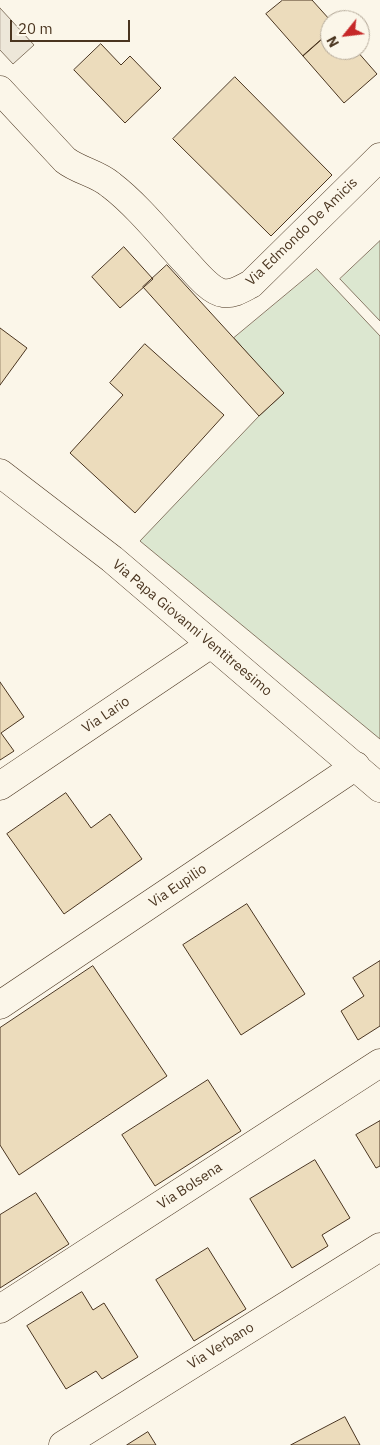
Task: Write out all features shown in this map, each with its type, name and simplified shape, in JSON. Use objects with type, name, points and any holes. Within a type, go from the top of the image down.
[{"type":"street","name":"Via Edmondo De Amicis","points":[[0,90],[65,160],[75,168],[99,177],[111,185],[152,225],[207,285],[222,293],[237,291],[251,284],[380,157]]},
{"type":"street","name":"Via Papa Giovanni Ventitreesimo","points":[[0,473],[112,560],[380,788]]},
{"type":"street","name":"Via Lario","points":[[0,786],[211,644]]},
{"type":"street","name":"Via Eupilio","points":[[0,1005],[356,766]]},
{"type":"street","name":"Via Bolsena","points":[[0,1309],[380,1063]]},
{"type":"street","name":"Via Verbano","points":[[63,1445],[380,1247]]},
{"type":"green space","points":[[380,241],[380,321],[340,279]]},
{"type":"green space","points":[[317,269],[380,336],[380,739],[140,541],[259,416],[283,394],[234,338]]},
{"type":"shaded area","points":[[0,8],[34,45],[13,64],[0,50]]},
{"type":"building","points":[[283,0],[312,0],[321,10],[320,41],[303,56],[266,14]]},
{"type":"building","points":[[320,41],[320,60],[365,60],[377,74],[344,103],[303,56]]},
{"type":"building","points":[[101,44],[121,65],[130,56],[161,88],[125,123],[74,70]]},
{"type":"building","points":[[235,77],[332,175],[271,236],[173,139]]},
{"type":"building","points":[[124,247],[153,279],[120,308],[92,277]]},
{"type":"building","points":[[167,265],[284,393],[259,416],[143,287]]},
{"type":"building","points":[[0,328],[27,348],[0,385]]},
{"type":"building","points":[[145,344],[224,415],[135,513],[70,453],[123,395],[110,383]]},
{"type":"building","points":[[0,682],[24,717],[1,733],[14,751],[0,760]]},
{"type":"building","points":[[66,793],[91,828],[110,814],[142,859],[64,914],[7,834]]},
{"type":"building","points":[[247,904],[305,994],[241,1035],[183,945]]},
{"type":"building","points":[[380,961],[380,1026],[358,1040],[341,1011],[364,996],[353,978]]},
{"type":"building","points":[[93,966],[167,1076],[19,1175],[0,1145],[0,1028]]},
{"type":"building","points":[[208,1080],[241,1131],[155,1186],[122,1135]]},
{"type":"building","points":[[380,1121],[380,1166],[376,1168],[356,1135]]},
{"type":"building","points":[[315,1160],[350,1218],[322,1235],[328,1246],[292,1268],[250,1199]]},
{"type":"building","points":[[36,1193],[69,1244],[0,1288],[0,1215]]},
{"type":"building","points":[[208,1248],[246,1309],[194,1341],[156,1280]]},
{"type":"building","points":[[82,1292],[93,1310],[104,1303],[138,1357],[102,1379],[96,1371],[66,1389],[27,1326]]},
{"type":"building","points":[[345,1417],[360,1445],[291,1445]]},
{"type":"building","points":[[148,1432],[156,1445],[127,1445]]}]
